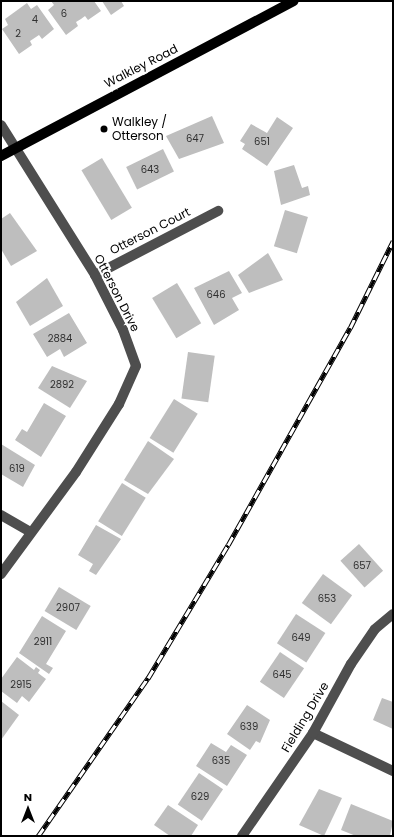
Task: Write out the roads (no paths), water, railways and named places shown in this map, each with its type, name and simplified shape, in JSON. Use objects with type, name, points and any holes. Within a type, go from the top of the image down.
[{"type":"main road","name":"Walkley Road","points":[[1,156],[14,146],[294,1]]},
{"type":"street","name":"Otterson Drive","points":[[1,125],[95,274],[123,330],[136,366],[119,404],[95,441],[1,574]]},
{"type":"street","name":"Otterson Court","points":[[95,274],[218,211]]},
{"type":"street","points":[[1,515],[30,532]]},
{"type":"street","name":"Fielding Drive","points":[[242,836],[313,733],[351,664],[375,629],[393,614]]},
{"type":"street","points":[[313,733],[393,771]]},
{"type":"railway","points":[[38,836],[148,678],[228,545],[350,328],[393,241]]},
{"type":"place","name":"Walkley / Otterson","points":[[104,129]]}]
